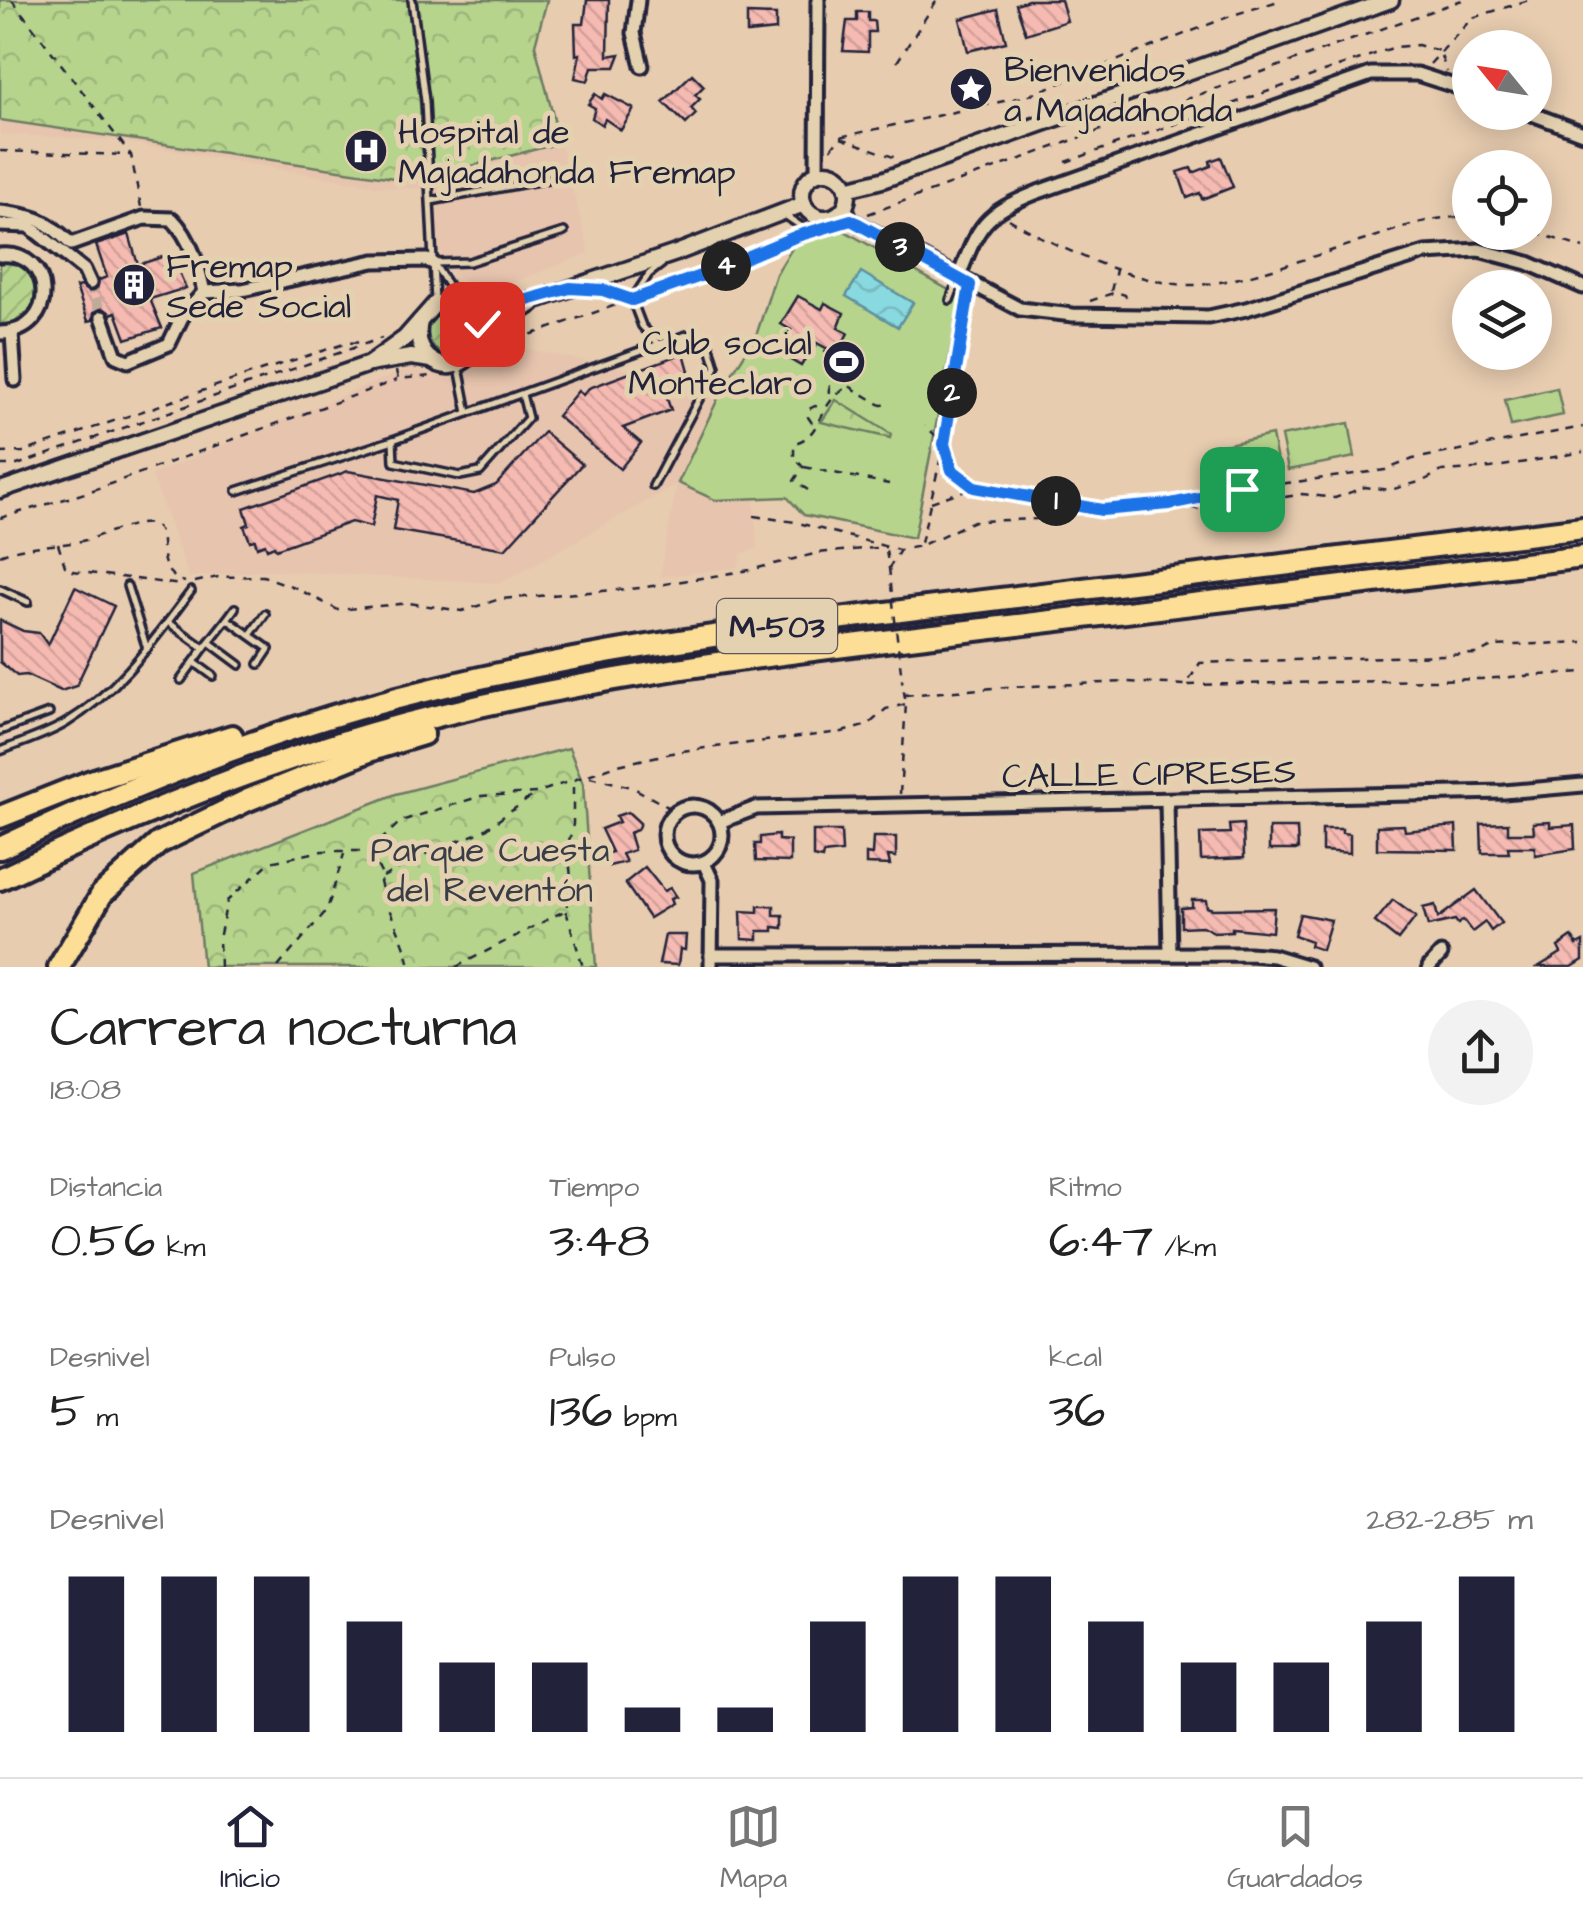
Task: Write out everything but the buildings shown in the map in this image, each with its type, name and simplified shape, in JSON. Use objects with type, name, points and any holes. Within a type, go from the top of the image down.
[{"type":"highway","name":"M-503","points":[[0,816],[92,781],[246,732],[504,671],[677,639],[1583,528]]},
{"type":"highway","name":"M-503","points":[[0,879],[236,778],[372,734],[538,693],[826,648],[1583,557]]},
{"type":"highway","points":[[58,967],[102,894],[159,843],[248,800],[374,749],[460,724],[538,693]]},
{"type":"highway","name":"M-503","points":[[0,848],[104,800],[222,753],[351,710]]},
{"type":"street","points":[[638,0],[634,33],[642,66]]},
{"type":"street","points":[[818,0],[817,174],[802,190],[804,204],[814,216],[830,218],[848,213],[964,282],[1020,309],[1209,317],[1426,253],[1479,250],[1528,263],[1583,287]]},
{"type":"street","points":[[847,189],[1391,0]]},
{"type":"street","points":[[964,282],[976,232],[1014,195],[1371,74],[1417,74],[1452,85]]},
{"type":"street","points":[[1552,121],[1583,133]]},
{"type":"street","points":[[817,174],[839,176],[847,189],[848,213]]},
{"type":"street","points":[[0,492],[391,355],[435,304],[462,302],[492,310],[540,299],[804,204]]},
{"type":"street","points":[[0,212],[35,216],[54,227],[71,244],[87,276],[29,226],[0,225]]},
{"type":"street","points":[[71,244],[144,218],[172,218],[183,230],[204,292]]},
{"type":"street","points":[[0,254],[24,258],[43,283],[44,300],[38,314],[27,326],[6,333],[15,380]]},
{"type":"street","points":[[102,317],[116,356],[128,362],[170,344],[182,317],[204,292],[242,290],[374,261],[433,263]]},
{"type":"street","points":[[391,355],[432,360],[460,369],[500,326],[540,299]]},
{"type":"street","points":[[462,302],[482,324],[479,349]]},
{"type":"street","points":[[420,320],[419,342],[432,360]]},
{"type":"street","name":"CALLE CIPRESES","points":[[719,822],[756,808],[1167,802],[1504,792],[1583,785]]},
{"type":"street","points":[[1167,802],[1170,954]]},
{"type":"street","points":[[686,806],[706,808],[719,822],[722,831],[718,850],[704,863],[685,864],[676,860],[664,844],[665,825],[677,810],[686,806]]},
{"type":"street","points":[[704,863],[712,880],[711,961],[912,953],[1170,954],[1273,956],[1309,967]]},
{"type":"street","points":[[912,953],[912,967]]},
{"type":"street","points":[[1430,967],[1441,954]]},
{"type":"lane","points":[[412,0],[426,102],[435,304]]},
{"type":"lane","points":[[431,200],[554,178]]},
{"type":"lane","points":[[768,218],[785,216],[802,227],[804,234]]},
{"type":"lane","points":[[433,263],[469,262],[564,232]]},
{"type":"lane","points":[[632,300],[649,274],[676,253]]},
{"type":"lane","points":[[433,263],[462,302]]},
{"type":"lane","points":[[950,300],[964,282]]},
{"type":"lane","points":[[570,288],[603,290],[632,300],[642,326],[660,344]]},
{"type":"lane","points":[[236,491],[393,440],[687,334],[709,344],[716,367],[654,486]]},
{"type":"lane","points":[[460,369],[468,413]]},
{"type":"lane","points":[[393,440],[394,462],[460,476],[480,472],[528,418],[522,394]]},
{"type":"lane","points":[[127,586],[148,649]]},
{"type":"lane","points":[[0,588],[28,602]]},
{"type":"lane","points":[[0,751],[63,725],[100,700],[148,649],[190,591]]},
{"type":"lane","points":[[182,680],[235,608]]},
{"type":"lane","points":[[250,635],[265,614]]},
{"type":"lane","points":[[227,618],[270,649],[259,664]]},
{"type":"lane","points":[[168,622],[240,665]]},
{"type":"lane","points":[[194,662],[214,676]]},
{"type":"lane","points":[[0,732],[49,713]]},
{"type":"path","points":[[12,0],[132,155],[144,218]]},
{"type":"path","points":[[897,62],[936,0]]},
{"type":"path","points":[[910,170],[906,161],[840,137],[1026,96],[1232,14],[1282,0]]},
{"type":"path","points":[[848,213],[1462,0]]},
{"type":"path","points":[[1066,162],[1396,47],[1418,45],[1442,53],[1472,18],[1529,0]]},
{"type":"path","points":[[0,150],[132,155]]},
{"type":"path","points":[[998,210],[1037,234],[1116,268],[1196,285],[1275,267],[1434,217],[1452,217]]},
{"type":"path","points":[[500,345],[709,273],[804,234]]},
{"type":"path","points":[[1552,238],[1583,248]]},
{"type":"path","points":[[1111,292],[1116,268]]},
{"type":"path","points":[[920,546],[944,444],[964,282]]},
{"type":"path","points":[[1080,314],[1090,300],[1111,292],[1125,295],[1131,316]]},
{"type":"path","points":[[0,465],[17,465],[383,337],[398,379]]},
{"type":"path","points":[[0,453],[23,452],[180,396],[347,343],[370,342]]},
{"type":"path","points":[[810,343],[841,360],[849,386],[882,405],[892,404]]},
{"type":"path","points":[[829,353],[830,400]]},
{"type":"path","points":[[0,518],[85,494],[398,379],[460,369]]},
{"type":"path","points":[[787,439],[794,443],[805,441],[830,400],[849,386]]},
{"type":"path","points":[[802,408],[826,409]]},
{"type":"path","points":[[809,409],[808,417],[814,425]]},
{"type":"path","points":[[925,426],[944,444],[952,470],[974,487],[1102,510]]},
{"type":"path","points":[[58,544],[66,566],[73,571],[183,585],[218,577],[264,576],[338,610],[409,603],[462,611],[500,598],[640,588],[750,570],[818,553],[900,550],[920,546],[974,521],[1036,519],[1170,504],[1242,489],[1385,470],[1412,459],[1583,427]]},
{"type":"path","points":[[794,443],[794,457],[803,466],[889,484]]},
{"type":"path","points":[[1170,504],[1208,511],[1280,496],[1335,498],[1365,487],[1390,490],[1423,482],[1442,470],[1492,468],[1583,452]]},
{"type":"path","points":[[794,480],[803,466]]},
{"type":"path","points":[[788,480],[808,490]]},
{"type":"path","points":[[931,502],[974,487]]},
{"type":"path","points":[[754,516],[864,538],[886,548]]},
{"type":"path","points":[[0,555],[85,540],[143,522],[160,532],[162,560],[172,576],[196,582]]},
{"type":"path","points":[[886,548],[906,704],[900,805]]},
{"type":"path","points":[[889,568],[900,550]]},
{"type":"path","points":[[1186,685],[1200,663],[1478,654],[1494,646],[1583,642]]},
{"type":"path","points":[[905,696],[1127,682],[1186,685],[1482,679],[1583,672]]},
{"type":"path","points":[[220,967],[219,939],[227,901],[270,862],[322,851],[370,850],[401,821],[482,796],[536,793],[614,766],[681,751],[842,732],[868,726],[886,708],[906,704]]},
{"type":"path","points":[[588,776],[632,788],[668,808],[692,799],[730,811]]},
{"type":"path","points":[[573,782],[573,824],[568,846],[572,878],[566,910],[583,967]]},
{"type":"path","points":[[410,967],[407,946],[386,905],[380,882],[383,877],[483,830],[536,793]]},
{"type":"path","points":[[370,850],[383,877]]},
{"type":"path","points":[[278,967],[326,910],[345,851]]},
{"type":"path","points":[[456,967],[566,910]]},
{"type":"shaded area","name":"Hospital de Majadahonda Fremap","points":[[0,0],[548,0],[535,45],[589,253],[486,293],[444,268],[430,189],[382,187],[120,141],[0,134]]},
{"type":"shaded area","points":[[511,346],[723,388],[679,483],[715,500],[754,498],[757,549],[742,553],[738,567],[660,577],[677,484],[501,583],[265,570],[189,577],[152,475],[411,367],[451,379],[478,369]]},
{"type":"green space","name":"Hospital de Majadahonda Fremap","points":[[0,0],[547,0],[535,45],[560,143],[414,181],[0,120]]},
{"type":"green space","name":"Club social Monteclaro","points":[[841,229],[961,297],[914,538],[804,515],[787,497],[715,500],[678,483],[723,388],[756,336],[776,274],[794,245]]},
{"type":"green space","points":[[0,261],[18,264],[33,282],[32,308],[14,323],[0,324]]},
{"type":"green space","points":[[451,309],[467,316],[474,332],[467,348],[451,355],[435,348],[428,332],[435,316]]},
{"type":"green space","points":[[1557,388],[1563,415],[1511,426],[1505,400]]},
{"type":"green space","points":[[836,400],[891,434],[890,438],[821,422]]},
{"type":"green space","points":[[1349,423],[1355,457],[1288,470],[1281,436]]},
{"type":"green space","points":[[1272,435],[1279,472],[1217,484],[1209,448]]},
{"type":"green space","name":"Parque Cuesta del Reventón","points":[[569,748],[583,784],[596,967],[203,967],[194,873],[396,794]]},
{"type":"water","points":[[861,272],[913,303],[898,327],[846,296]]},
{"type":"tunnel","points":[[90,283],[102,317]]},
{"type":"place","name":"Bienvenidos a Majadahonda","points":[[971,89]]},
{"type":"place","name":"Hospital de Majadahonda Fremap","points":[[366,151]]},
{"type":"place","name":"Fremap Sede Social","points":[[134,285]]},
{"type":"place","name":"Club social Monteclaro","points":[[844,362]]},
{"type":"route","points":[[482,324],[468,304],[492,310],[570,288],[603,290],[632,300],[797,236],[851,220],[970,285],[944,444],[952,470],[974,487],[1102,510],[1170,504],[1242,489]]}]
